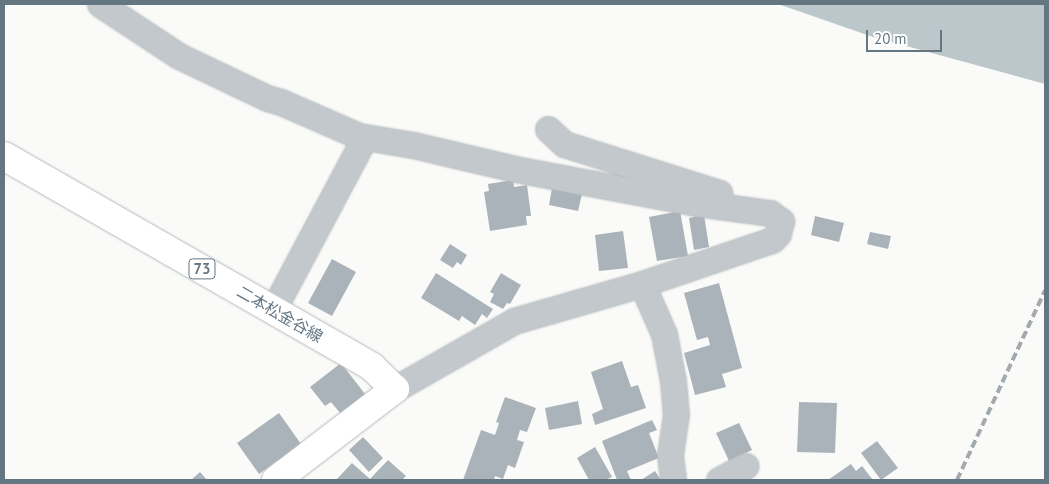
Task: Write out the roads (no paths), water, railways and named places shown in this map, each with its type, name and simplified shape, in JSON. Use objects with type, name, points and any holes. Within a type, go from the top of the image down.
[{"type":"main road","name":"二本松金谷線","points":[[4,156],[372,367],[395,389]]},
{"type":"main road","points":[[276,480],[395,389]]},
{"type":"street","points":[[100,4],[151,39],[209,71],[266,98],[364,137],[696,203],[755,211],[778,218],[781,225],[778,234],[772,240],[642,284],[514,321],[395,389]]},
{"type":"street","points":[[548,129],[564,144],[731,196],[755,211]]},
{"type":"street","points":[[273,310],[364,137]]},
{"type":"street","points":[[642,284],[664,334],[673,381],[676,414],[670,454],[673,480]]},
{"type":"street","points":[[719,480],[745,466]]},
{"type":"railway","points":[[957,480],[1045,290]]}]
